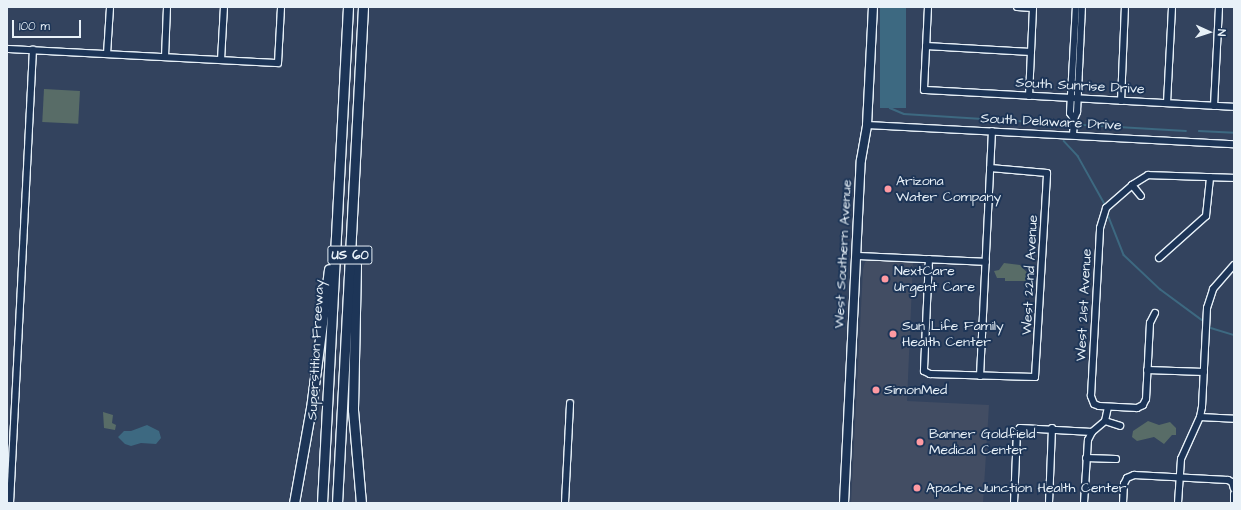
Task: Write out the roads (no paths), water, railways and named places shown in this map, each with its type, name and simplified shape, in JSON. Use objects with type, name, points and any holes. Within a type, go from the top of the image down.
[{"type":"highway","name":"Superstition Freeway","points":[[322,503],[348,7]]},
{"type":"highway","name":"Superstition Freeway","points":[[337,503],[362,7]]},
{"type":"highway","points":[[355,152],[357,212],[353,410],[361,503]]},
{"type":"highway","points":[[294,503],[311,408],[338,206]]},
{"type":"main road","name":"West Southern Avenue","points":[[844,503],[861,160],[867,125],[873,7]]},
{"type":"street","points":[[107,54],[110,7]]},
{"type":"street","points":[[165,57],[167,7]]},
{"type":"street","points":[[221,60],[224,7]]},
{"type":"street","points":[[7,49],[278,63],[281,7]]},
{"type":"street","points":[[928,7],[926,46],[1031,52]]},
{"type":"street","points":[[1017,7],[1033,7],[1029,96]]},
{"type":"street","points":[[1075,98],[1076,7]]},
{"type":"street","points":[[1070,135],[1074,119],[1070,113],[1075,98],[1082,7]]},
{"type":"street","points":[[1121,100],[1126,7]]},
{"type":"street","points":[[1167,103],[1172,7]]},
{"type":"street","points":[[1214,106],[1219,7]]},
{"type":"street","name":"South Sunrise Drive","points":[[926,46],[924,90],[1234,107]]},
{"type":"street","points":[[10,503],[33,50]]},
{"type":"street","name":"South Delaware Drive","points":[[867,125],[1234,144]]},
{"type":"street","points":[[929,260],[924,371],[930,374],[980,376],[992,131]]},
{"type":"street","name":"West 22nd Avenue","points":[[980,376],[1035,377],[1047,173],[990,168]]},
{"type":"street","points":[[1141,196],[1132,185],[1144,177],[1158,174],[1234,178]]},
{"type":"street","points":[[1159,258],[1206,216],[1210,177]]},
{"type":"street","name":"West 21st Avenue","points":[[1108,406],[1094,404],[1091,396],[1100,228],[1106,208],[1132,185]]},
{"type":"street","points":[[856,256],[986,262]]},
{"type":"street","points":[[1178,503],[1179,478],[1185,445],[1200,417],[1204,372],[1206,317],[1213,289],[1234,265]]},
{"type":"street","points":[[1084,503],[1088,440],[1092,432],[1105,422],[1108,406],[1137,408],[1143,405],[1146,399],[1150,323],[1155,313]]},
{"type":"street","points":[[1147,370],[1204,372]]},
{"type":"street","points":[[565,503],[570,403]]},
{"type":"street","points":[[1200,417],[1234,419]]},
{"type":"street","points":[[1105,422],[1120,426]]},
{"type":"street","points":[[1014,503],[1017,431],[1020,428],[1052,428],[1092,432]]},
{"type":"street","points":[[1049,503],[1052,428]]},
{"type":"street","points":[[1086,458],[1116,459]]},
{"type":"street","points":[[1123,503],[1127,478],[1134,475],[1232,482],[1234,489]]},
{"type":"street","points":[[1234,494],[1234,503]]},
{"type":"waterway","points":[[890,108],[904,114],[1063,124]]},
{"type":"waterway","points":[[1047,123],[1051,127]]},
{"type":"waterway","points":[[1084,125],[1186,131]]},
{"type":"waterway","points":[[1199,131],[1234,133]]},
{"type":"waterway","points":[[1064,141],[1078,156],[1106,206]]},
{"type":"waterway","points":[[1107,212],[1124,255],[1160,289],[1202,320]]},
{"type":"waterway","points":[[1211,328],[1234,335]]},
{"type":"place","name":"Arizona Water Company","points":[[888,189]]},
{"type":"place","name":"NextCare Urgent Care","points":[[885,279]]},
{"type":"place","name":"Sun Life Family Health Center","points":[[893,334]]},
{"type":"place","name":"SimonMed","points":[[876,390]]},
{"type":"place","name":"Banner Goldfield Medical Center","points":[[920,442]]},
{"type":"place","name":"Apache Junction Health Center","points":[[917,488]]}]
